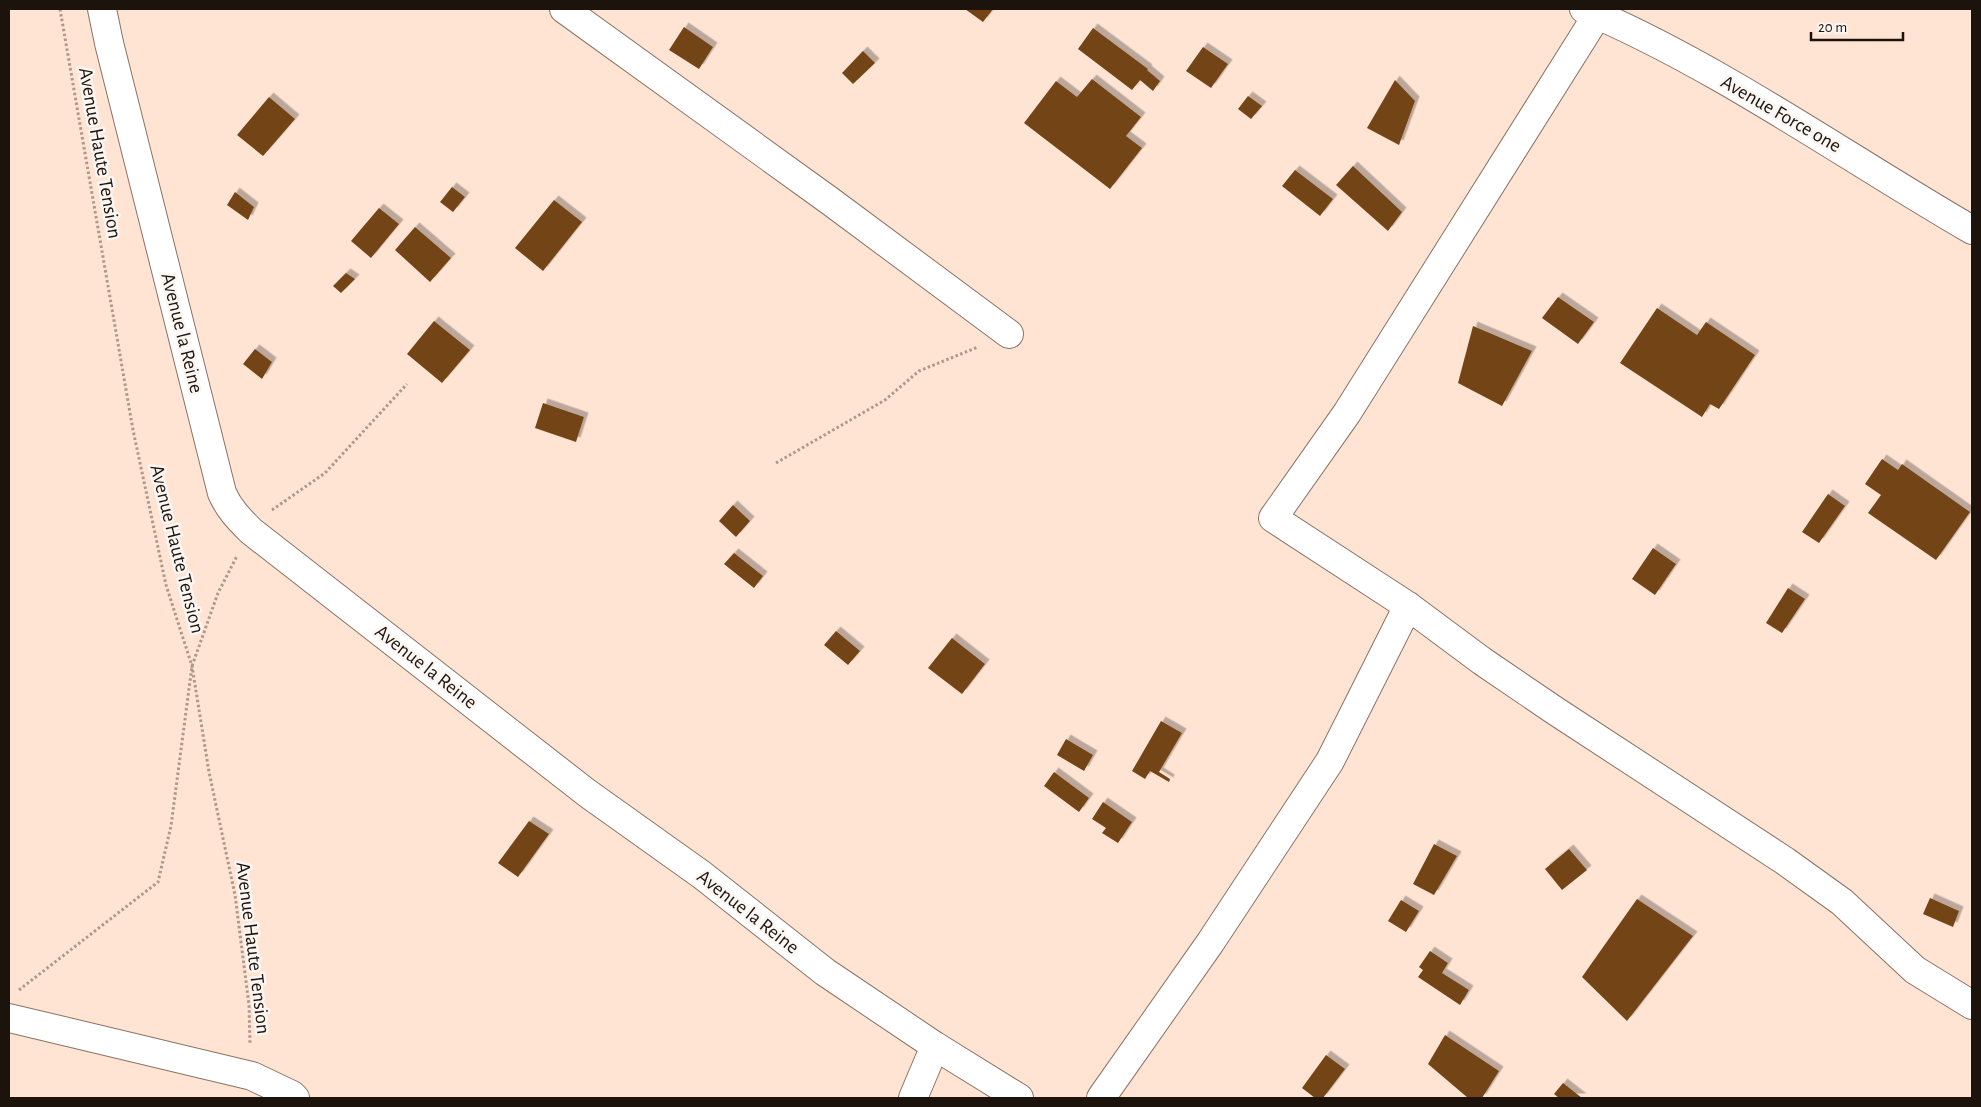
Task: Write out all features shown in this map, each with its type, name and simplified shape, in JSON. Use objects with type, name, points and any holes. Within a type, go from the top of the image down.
[{"type":"street","name":"Avenue la Reine","points":[[102,9],[222,493],[227,505],[251,531],[587,793],[702,875],[825,972],[934,1046],[1019,1098]]},
{"type":"street","points":[[564,9],[830,201],[1009,334]]},
{"type":"street","points":[[1594,11],[1347,413],[1273,518],[1408,606],[1482,661],[1554,710],[1785,861],[1842,902],[1915,970],[1972,1005]]},
{"type":"street","name":"Avenue Force one","points":[[1594,11],[1745,93],[1972,230]]},
{"type":"street","points":[[1101,1098],[1210,943],[1330,761],[1408,606]]},
{"type":"street","points":[[9,1018],[252,1076],[295,1098]]},
{"type":"street","points":[[913,1098],[934,1046]]},
{"type":"path","name":"Avenue Haute Tension","points":[[60,9],[133,430],[166,585],[192,666],[209,772],[235,895],[248,1005],[252,1076]]},
{"type":"path","points":[[776,463],[885,400],[919,370],[1009,334]]},
{"type":"path","points":[[17,992],[158,882],[171,826],[192,666],[218,593],[251,531],[271,511],[325,473],[407,384]]},
{"type":"building","points":[[965,9],[993,9],[983,22]]},
{"type":"building","points":[[684,27],[713,47],[699,69],[669,50]]},
{"type":"building","points":[[1093,28],[1148,69],[1160,81],[1153,91],[1140,80],[1132,90],[1078,49]]},
{"type":"building","points":[[1203,47],[1228,64],[1211,88],[1186,71]]},
{"type":"building","points":[[863,51],[875,63],[853,84],[842,73]]},
{"type":"building","points":[[1092,79],[1141,117],[1126,136],[1142,148],[1110,189],[1024,123],[1056,81],[1077,97]]},
{"type":"building","points":[[1395,80],[1415,101],[1399,145],[1367,128]]},
{"type":"building","points":[[1248,96],[1262,106],[1251,119],[1238,109]]},
{"type":"building","points":[[269,97],[295,119],[263,156],[237,135]]},
{"type":"building","points":[[1353,166],[1402,212],[1388,231],[1336,185]]},
{"type":"building","points":[[1295,170],[1333,199],[1320,216],[1282,186]]},
{"type":"building","points":[[452,187],[465,197],[453,212],[440,202]]},
{"type":"building","points":[[235,192],[254,207],[248,220],[227,205]]},
{"type":"building","points":[[554,200],[582,222],[543,271],[515,248]]},
{"type":"building","points":[[379,208],[399,224],[371,258],[351,241]]},
{"type":"building","points":[[415,227],[451,258],[430,282],[395,250]]},
{"type":"building","points":[[346,273],[355,279],[341,293],[333,286]]},
{"type":"building","points":[[1558,297],[1594,322],[1578,344],[1542,318]]},
{"type":"building","points":[[1657,308],[1697,335],[1706,322],[1755,355],[1719,409],[1710,404],[1702,417],[1620,363]]},
{"type":"building","points":[[434,321],[470,350],[442,383],[407,354]]},
{"type":"building","points":[[1473,326],[1532,351],[1502,406],[1458,383]]},
{"type":"building","points":[[255,349],[272,362],[262,379],[243,364]]},
{"type":"building","points":[[543,403],[584,417],[576,442],[535,428]]},
{"type":"building","points":[[1882,459],[1898,470],[1902,464],[1970,512],[1936,560],[1868,513],[1881,495],[1865,484]]},
{"type":"building","points":[[1828,494],[1845,506],[1819,543],[1802,532]]},
{"type":"building","points":[[733,505],[750,521],[736,537],[719,521]]},
{"type":"building","points":[[1653,548],[1676,564],[1655,595],[1632,579]]},
{"type":"building","points":[[734,553],[763,576],[754,588],[724,564]]},
{"type":"building","points":[[1788,588],[1805,599],[1782,633],[1766,623]]},
{"type":"building","points":[[836,631],[860,651],[848,665],[824,645]]},
{"type":"building","points":[[952,638],[985,664],[962,694],[928,668]]},
{"type":"building","points":[[1161,721],[1182,733],[1159,772],[1170,779],[1169,782],[1150,771],[1145,779],[1132,771]]},
{"type":"building","points":[[1066,739],[1093,755],[1084,771],[1057,755]]},
{"type":"building","points":[[1054,772],[1089,798],[1079,812],[1044,786]]},
{"type":"building","points":[[1103,802],[1132,822],[1118,843],[1102,833],[1106,828],[1092,819]]},
{"type":"building","points":[[529,821],[549,834],[518,877],[498,863]]},
{"type":"building","points":[[1434,844],[1457,856],[1434,895],[1413,884]]},
{"type":"building","points":[[1569,849],[1587,870],[1562,890],[1545,869]]},
{"type":"building","points":[[1930,898],[1959,911],[1953,927],[1923,914]]},
{"type":"building","points":[[1637,899],[1693,936],[1627,1021],[1582,977]]},
{"type":"building","points":[[1401,900],[1419,911],[1406,932],[1388,921]]},
{"type":"building","points":[[1430,951],[1448,963],[1442,973],[1469,990],[1460,1005],[1418,977],[1423,970],[1419,967]]},
{"type":"building","points":[[1445,1035],[1499,1071],[1482,1098],[1468,1098],[1428,1064]]},
{"type":"building","points":[[1326,1055],[1345,1069],[1323,1098],[1315,1098],[1302,1088]]},
{"type":"building","points":[[1563,1083],[1582,1098],[1559,1098],[1554,1094]]}]
